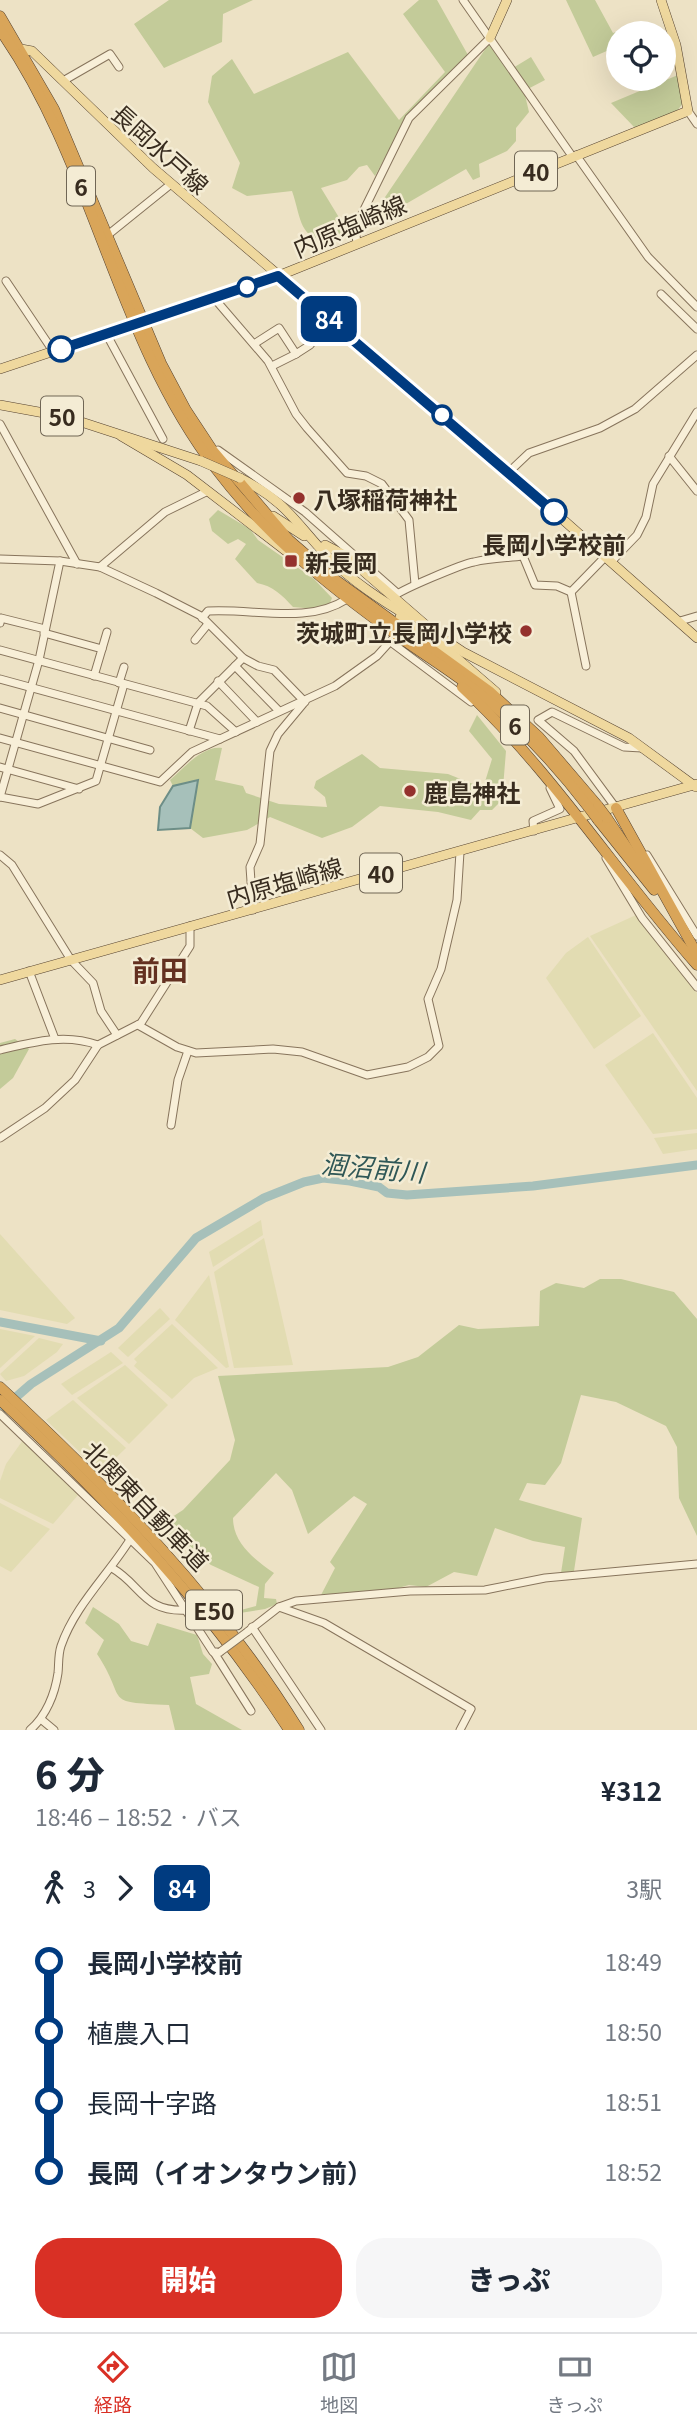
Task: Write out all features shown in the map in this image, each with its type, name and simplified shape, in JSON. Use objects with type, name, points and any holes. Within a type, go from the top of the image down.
[{"type":"highway","name":"6","points":[[0,16],[54,109],[109,234],[140,324],[212,451],[308,562],[489,691],[539,737],[603,819],[697,956]]},
{"type":"highway","name":"6","points":[[0,30],[23,66],[59,136],[172,402],[203,451],[253,514],[394,639],[429,656],[481,695],[521,730],[593,807]]},
{"type":"highway","points":[[429,656],[508,730],[671,937],[697,965]]},
{"type":"highway","points":[[616,808],[697,956]]},
{"type":"highway","name":"北関東自動車道","points":[[2,1385],[193,1583],[227,1626],[299,1730]]},
{"type":"highway","name":"北関東自動車道","points":[[0,1400],[114,1502],[219,1630],[289,1730]]},
{"type":"main road","points":[[490,38],[507,0]]},
{"type":"main road","points":[[661,0],[676,45],[688,111]]},
{"type":"main road","name":"長岡水戸線","points":[[21,49],[33,51],[111,131],[278,276]]},
{"type":"main road","name":"内原塩崎線","points":[[688,111],[278,276],[509,472],[697,638]]},
{"type":"main road","points":[[0,369],[278,276]]},
{"type":"main road","name":"50","points":[[0,405],[66,416],[121,436]]},
{"type":"main road","points":[[121,436],[169,463],[308,562]]},
{"type":"main road","points":[[121,436],[201,461],[240,478],[284,505],[329,557],[371,594],[476,673],[539,737]]},
{"type":"main road","points":[[243,490],[279,522],[303,536]]},
{"type":"main road","points":[[324,545],[346,556],[395,595],[436,634]]},
{"type":"main road","points":[[371,594],[489,668],[644,748],[696,785]]},
{"type":"main road","name":"40","points":[[578,819],[696,785]]},
{"type":"main road","name":"内原塩崎線","points":[[0,980],[578,819]]},
{"type":"street","points":[[463,0],[648,257],[697,307]]},
{"type":"street","points":[[357,243],[355,228],[409,118],[490,38]]},
{"type":"street","points":[[63,81],[110,54],[119,67]]},
{"type":"street","points":[[688,111],[697,124]]},
{"type":"street","points":[[109,234],[171,184]]},
{"type":"street","points":[[6,281],[53,351]]},
{"type":"street","points":[[661,294],[697,329]]},
{"type":"street","points":[[214,298],[272,366],[290,404],[307,428],[347,473],[366,476],[383,484],[409,520],[415,584]]},
{"type":"street","points":[[272,366],[310,345],[330,320]]},
{"type":"street","points":[[254,344],[279,328],[296,354]]},
{"type":"street","points":[[107,335],[163,439]]},
{"type":"street","points":[[509,472],[529,453],[558,445],[635,409],[697,355]]},
{"type":"street","points":[[571,592],[637,535],[646,517],[653,484],[697,412]]},
{"type":"street","points":[[0,425],[77,564]]},
{"type":"street","points":[[212,451],[218,450],[305,512],[395,595],[415,584],[471,562],[523,556],[535,585],[557,586],[571,592]]},
{"type":"street","points":[[669,456],[697,491]]},
{"type":"street","points":[[100,567],[165,512],[208,491]]},
{"type":"street","points":[[0,559],[60,561],[100,567],[205,621],[243,658],[274,670],[304,702]]},
{"type":"street","points":[[60,561],[39,660],[16,742],[4,768],[0,797],[38,804],[96,781],[116,711],[124,667]]},
{"type":"street","points":[[571,592],[586,666]]},
{"type":"street","points":[[195,640],[208,611],[232,609],[316,613],[347,598]]},
{"type":"street","points":[[680,621],[697,616]]},
{"type":"street","points":[[0,623],[1,618],[102,649]]},
{"type":"street","points":[[94,676],[107,632]]},
{"type":"street","points":[[0,738],[160,782],[192,752],[304,702],[352,675],[394,639],[474,705],[537,771],[558,801],[560,809],[533,821],[534,831]]},
{"type":"street","points":[[0,650],[207,706],[236,732]]},
{"type":"street","points":[[189,731],[198,704],[243,658]]},
{"type":"street","points":[[235,666],[279,711]]},
{"type":"street","points":[[0,679],[220,739]]},
{"type":"street","points":[[218,681],[257,722]]},
{"type":"street","points":[[253,910],[250,867],[260,844],[270,751],[278,734],[304,702]]},
{"type":"street","points":[[0,708],[150,750]]},
{"type":"street","points":[[616,808],[574,751],[538,720],[552,712],[624,747],[644,748]]},
{"type":"street","points":[[4,768],[79,789]]},
{"type":"street","points":[[636,845],[645,852],[697,936]]},
{"type":"street","points":[[602,848],[642,918],[697,988]]},
{"type":"street","points":[[138,1025],[188,1051],[209,1054],[273,1049],[302,1052],[367,1075],[395,1071],[428,1057],[439,1046],[428,999],[441,969],[457,900],[460,852]]},
{"type":"street","points":[[0,855],[12,865],[71,960],[93,983],[101,1011],[117,1035]]},
{"type":"street","points":[[0,1138],[45,1108],[75,1080],[98,1045],[138,1025],[190,946],[190,926]]},
{"type":"street","points":[[29,971],[55,1039]]},
{"type":"street","points":[[0,1050],[55,1039],[76,1038],[98,1045]]},
{"type":"street","points":[[171,1125],[178,1080],[188,1051]]},
{"type":"street","points":[[0,1414],[155,1563],[218,1653],[251,1711]]},
{"type":"street","points":[[30,1730],[42,1720],[55,1686],[63,1642],[89,1594],[112,1568],[131,1538]]},
{"type":"street","points":[[218,1653],[279,1607],[296,1601],[418,1590],[478,1591],[555,1576],[697,1564]]},
{"type":"street","points":[[112,1568],[145,1599],[160,1607],[188,1610]]},
{"type":"street","points":[[279,1607],[324,1623],[471,1709],[460,1730]]},
{"type":"street","points":[[249,1630],[321,1730]]},
{"type":"street","points":[[42,1720],[54,1730]]},
{"type":"shaded area","points":[[636,915],[697,993],[697,1091],[590,936]]},
{"type":"shaded area","points":[[588,937],[641,1016],[594,1049],[546,978],[566,953]]},
{"type":"shaded area","points":[[653,1033],[697,1098],[697,1129],[653,1134],[605,1065]]},
{"type":"shaded area","points":[[697,1133],[697,1149],[663,1154],[654,1138]]},
{"type":"shaded area","points":[[261,1220],[263,1235],[213,1267],[209,1252]]},
{"type":"shaded area","points":[[0,1234],[75,1318],[67,1324],[0,1310]]},
{"type":"shaded area","points":[[264,1238],[293,1365],[234,1368],[214,1272]]},
{"type":"shaded area","points":[[209,1275],[229,1367],[226,1368],[175,1320]]},
{"type":"shaded area","points":[[160,1308],[170,1319],[128,1357],[118,1348]]},
{"type":"shaded area","points":[[172,1324],[218,1368],[194,1378],[172,1399],[134,1366],[137,1362],[134,1359]]},
{"type":"shaded area","points":[[0,1329],[35,1336],[0,1368]]},
{"type":"shaded area","points":[[39,1338],[63,1344],[57,1352],[24,1376],[6,1381],[0,1374]]},
{"type":"shaded area","points":[[111,1352],[123,1363],[72,1395],[61,1384]]},
{"type":"shaded area","points":[[125,1365],[168,1405],[129,1444],[77,1398]]},
{"type":"shaded area","points":[[73,1400],[126,1448],[101,1472],[46,1420]]},
{"type":"shaded area","points":[[23,1440],[78,1495],[53,1524],[0,1498],[0,1481],[6,1464]]},
{"type":"shaded area","points":[[0,1503],[50,1529],[11,1572],[0,1566]]},
{"type":"green space","points":[[169,0],[253,0],[223,14],[222,42],[164,68],[134,24]]},
{"type":"green space","points":[[419,0],[437,0],[468,55],[406,118],[375,176],[367,165],[359,167],[347,180],[321,188],[346,229],[333,241],[313,237],[303,226],[292,191],[247,196],[232,188],[240,163],[208,102],[212,76],[232,59],[254,94],[348,52],[399,120],[445,72],[403,14]]},
{"type":"green space","points":[[566,0],[595,0],[606,21],[606,51],[593,57]]},
{"type":"green space","points":[[490,42],[508,71],[531,57],[545,80],[524,91],[529,112],[516,128],[516,141],[507,151],[479,164],[480,177],[473,180],[466,169],[392,212],[379,206]]},
{"type":"green space","points":[[678,75],[689,95],[677,111],[636,129],[611,103],[640,91],[676,91]]},
{"type":"green space","points":[[218,510],[250,529],[258,540],[314,579],[332,598],[330,603],[316,609],[293,607],[268,586],[257,583],[235,559],[246,544],[238,539],[228,544],[212,531],[209,519]]},
{"type":"green space","points":[[477,715],[506,751],[502,800],[492,810],[480,810],[471,820],[438,812],[380,806],[352,827],[322,838],[270,817],[247,830],[203,838],[190,828],[198,781],[173,786],[170,780],[201,754],[222,748],[215,780],[243,786],[246,793],[279,804],[327,807],[325,797],[314,788],[316,781],[362,754],[380,768],[448,774],[478,786],[484,785],[492,759],[469,731]]},
{"type":"green space","points":[[15,1039],[29,1049],[13,1078],[0,1089],[0,1043]]},
{"type":"green space","points":[[600,1279],[621,1279],[674,1292],[697,1319],[697,1536],[679,1498],[677,1447],[666,1426],[616,1402],[581,1395],[561,1463],[545,1485],[527,1483],[519,1500],[582,1518],[574,1571],[561,1573],[565,1547],[533,1541],[495,1528],[477,1576],[454,1572],[426,1587],[409,1585],[391,1590],[321,1595],[335,1568],[330,1562],[367,1504],[354,1496],[308,1534],[292,1490],[276,1473],[233,1518],[241,1543],[252,1556],[274,1573],[265,1584],[264,1598],[276,1599],[277,1604],[240,1613],[241,1610],[256,1606],[259,1587],[211,1565],[154,1525],[155,1520],[169,1519],[183,1510],[230,1460],[235,1440],[218,1376],[388,1367],[418,1357],[459,1325],[478,1329],[539,1326],[540,1291],[556,1283],[584,1288]]},
{"type":"green space","points":[[93,1607],[119,1624],[131,1641],[148,1646],[157,1623],[197,1635],[203,1654],[212,1664],[209,1674],[190,1677],[196,1704],[242,1730],[175,1730],[169,1705],[133,1703],[119,1696],[97,1654],[104,1640],[85,1623]]},
{"type":"water","points":[[198,780],[190,828],[158,830],[160,807],[173,786]]},
{"type":"waterway","name":"涸沼前川","points":[[0,1411],[31,1384],[119,1328],[196,1238],[264,1198],[304,1182],[323,1178],[350,1181],[379,1187],[387,1193],[407,1195],[533,1186],[697,1165]]},
{"type":"waterway","points":[[0,1322],[101,1341]]},
{"type":"bus line","name":"84","points":[[61,349],[278,276],[554,512]]},
{"type":"place","name":"八塚稲荷神社","points":[[299,498]]},
{"type":"place","name":"長岡小学校前","points":[[554,512]]},
{"type":"place","name":"新長岡","points":[[291,561]]},
{"type":"place","name":"茨城町立長岡小学校","points":[[526,631]]},
{"type":"place","name":"鹿島神社","points":[[410,791]]},
{"type":"district","name":"前田","points":[[160,969]]}]
